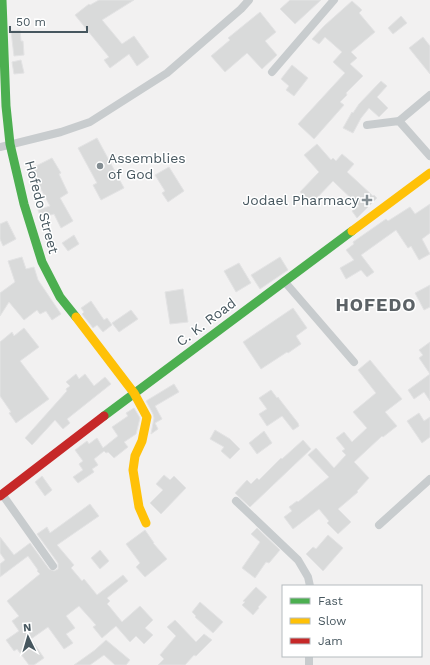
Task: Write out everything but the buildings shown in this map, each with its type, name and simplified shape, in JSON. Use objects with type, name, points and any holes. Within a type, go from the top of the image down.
[{"type":"street","name":"Hofedo Street","points":[[2,0],[6,106],[10,144],[24,204],[42,262],[60,297],[134,393],[147,417],[142,441],[135,456],[134,470],[139,507],[146,523]]},
{"type":"street","points":[[0,147],[61,132],[90,122],[167,73],[241,9],[248,0]]},
{"type":"street","points":[[272,72],[334,0]]},
{"type":"street","points":[[367,125],[399,121],[430,95]]},
{"type":"street","points":[[399,121],[430,156]]},
{"type":"street","name":"C. K. Road","points":[[1,495],[134,393],[430,173]]},
{"type":"street","points":[[284,281],[354,362]]},
{"type":"street","points":[[379,525],[430,479]]},
{"type":"street","points":[[1,495],[53,566]]},
{"type":"street","points":[[236,501],[298,560],[308,577],[310,585]]},
{"type":"traffic: fast","points":[[2,0],[6,106],[10,144],[24,204],[42,262],[60,297],[76,317]]},
{"type":"traffic: fast","points":[[104,416],[352,231]]},
{"type":"traffic: slow","points":[[352,231],[430,173]]},
{"type":"traffic: slow","points":[[76,317],[134,393],[147,417],[142,441],[135,456],[133,470],[139,507],[146,523]]},
{"type":"traffic: jam","points":[[0,496],[104,416]]},
{"type":"place","name":"Assemblies of God","points":[[100,166]]},
{"type":"place","name":"Jodael Pharmacy","points":[[367,200]]},
{"type":"district","name":"HOFEDO","points":[[376,305]]}]
